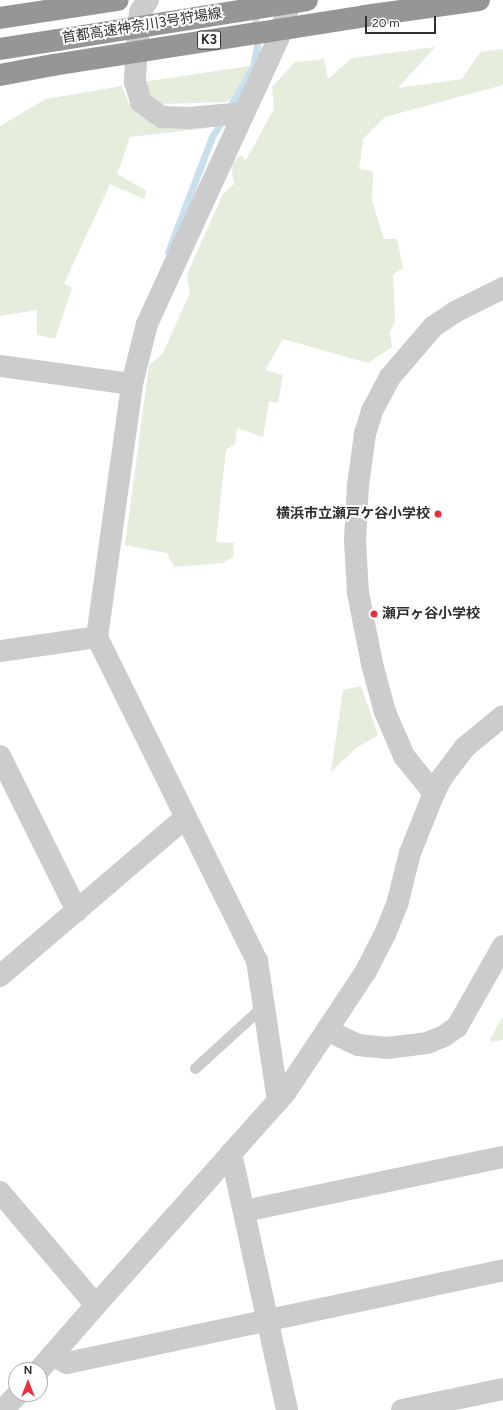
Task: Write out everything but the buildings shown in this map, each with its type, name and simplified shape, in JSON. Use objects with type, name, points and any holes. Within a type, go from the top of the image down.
[{"type":"highway","name":"首都高速神奈川3号狩場線","points":[[0,18],[118,0]]},
{"type":"highway","name":"首都高速神奈川3号狩場線","points":[[0,49],[307,0]]},
{"type":"highway","name":"K3","points":[[0,75],[53,65],[365,16],[479,0]]},
{"type":"street","points":[[148,0],[140,12],[136,60],[135,82],[141,102],[162,117],[189,118],[244,113]]},
{"type":"street","points":[[278,1100],[265,1004],[257,961],[185,818],[97,637],[132,384],[147,324],[278,39],[291,0]]},
{"type":"street","points":[[434,793],[404,756],[385,712],[372,664],[358,593],[355,562],[361,456],[372,411],[390,377],[416,346],[433,327],[455,312],[503,288]]},
{"type":"street","points":[[0,366],[132,384]]},
{"type":"street","points":[[0,652],[97,637]]},
{"type":"street","points":[[47,1362],[278,1100],[366,971],[385,934],[398,901],[410,854],[441,779],[464,748],[503,716]]},
{"type":"street","points":[[0,756],[77,910]]},
{"type":"street","points":[[0,976],[185,818]]},
{"type":"street","points":[[327,1030],[358,1045],[387,1048],[427,1043],[444,1036],[458,1027],[503,946]]},
{"type":"street","points":[[231,1153],[287,1410]]},
{"type":"street","points":[[244,1211],[503,1157]]},
{"type":"street","points":[[1,1198],[96,1305]]},
{"type":"street","points":[[48,1363],[67,1363],[503,1270]]},
{"type":"street","points":[[402,1410],[503,1389]]},
{"type":"street","points":[[3,1410],[10,1402]]},
{"type":"lane","points":[[195,1068],[265,1004]]},
{"type":"green space","points":[[435,47],[398,88],[462,79],[480,52],[503,49],[503,85],[385,117],[363,139],[359,169],[373,171],[372,201],[384,239],[397,239],[403,268],[393,275],[395,321],[390,332],[392,347],[368,363],[283,339],[265,370],[283,375],[278,403],[269,401],[263,437],[237,428],[235,444],[226,450],[216,542],[234,543],[233,557],[222,563],[174,567],[167,553],[125,545],[149,365],[163,353],[190,293],[187,274],[223,194],[234,184],[231,165],[240,155],[246,160],[274,109],[272,87],[295,62],[324,59],[328,79],[352,58]]},
{"type":"green space","points":[[255,65],[242,93],[226,102],[162,104],[148,95],[143,82]]},
{"type":"green space","points":[[122,86],[129,104],[141,116],[160,123],[208,120],[209,128],[130,137],[117,174],[147,191],[144,199],[110,184],[64,284],[72,288],[55,339],[37,335],[37,310],[0,316],[0,126],[46,99]]},
{"type":"green space","points":[[361,686],[378,735],[356,748],[331,772],[343,690]]},
{"type":"green space","points":[[503,1016],[503,1040],[490,1042],[490,1039]]},
{"type":"waterway","points":[[228,110],[253,67],[257,46],[255,10]]},
{"type":"waterway","points":[[168,252],[212,137],[223,119]]},
{"type":"place","name":"横浜市立瀬戸ケ谷小学校","points":[[438,514]]},
{"type":"place","name":"瀬戸ヶ谷小学校","points":[[374,614]]}]
